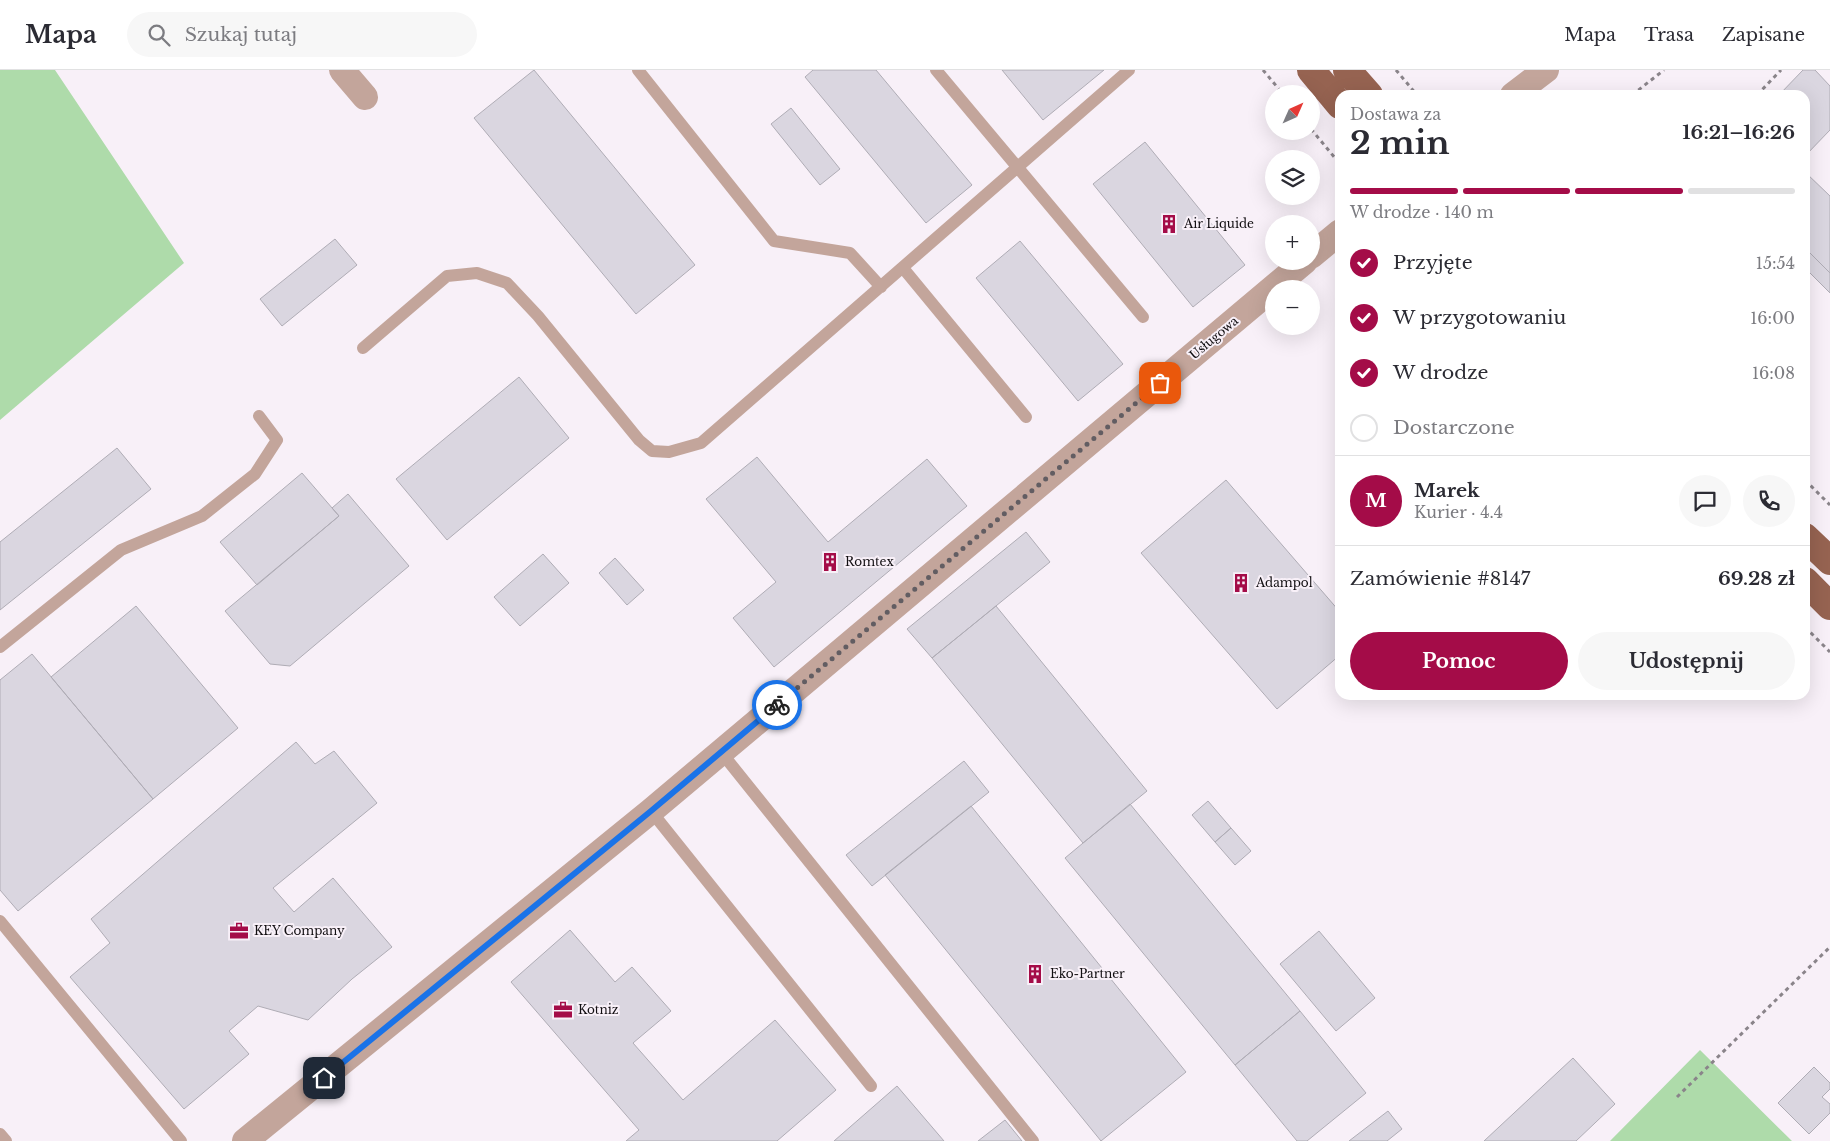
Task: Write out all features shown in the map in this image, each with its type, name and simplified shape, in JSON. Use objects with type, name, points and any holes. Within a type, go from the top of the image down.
[{"type":"main road","points":[[1311,70],[1335,99]]},
{"type":"main road","points":[[1326,70],[1346,90]]},
{"type":"main road","points":[[1347,70],[1364,90]]},
{"type":"main road","points":[[1810,542],[1830,561]]},
{"type":"main road","points":[[1810,586],[1830,606]]},
{"type":"street","points":[[342,70],[365,97]]},
{"type":"street","points":[[1520,90],[1546,70]]},
{"type":"street","points":[[1320,249],[1335,236]]},
{"type":"street","name":"Usługowa","points":[[245,1141],[651,811],[1294,270]]},
{"type":"lane","points":[[638,70],[774,241],[850,254],[881,287]]},
{"type":"lane","points":[[936,70],[1143,317]]},
{"type":"lane","points":[[362,348],[447,276],[477,273],[507,283],[538,316],[639,440],[652,451],[669,452],[701,443],[1129,70]]},
{"type":"lane","points":[[903,268],[1026,417]]},
{"type":"lane","points":[[0,647],[121,550],[202,516],[254,474],[278,440],[259,416]]},
{"type":"lane","points":[[721,752],[1033,1141]]},
{"type":"lane","points":[[651,811],[870,1086]]},
{"type":"lane","points":[[0,922],[181,1141]]},
{"type":"lane","points":[[0,1134],[6,1141]]},
{"type":"path","points":[[1263,70],[1276,85]]},
{"type":"path","points":[[1396,70],[1413,90]]},
{"type":"path","points":[[1638,90],[1664,70]]},
{"type":"path","points":[[1762,90],[1781,70]]},
{"type":"path","points":[[1320,140],[1335,158]]},
{"type":"path","points":[[1810,485],[1830,505]]},
{"type":"path","points":[[1810,632],[1830,652]]},
{"type":"path","points":[[1677,1097],[1830,947]]},
{"type":"green space","points":[[0,70],[55,70],[184,263],[0,420]]},
{"type":"green space","points":[[1700,1050],[1792,1141],[1610,1141]]},
{"type":"building","points":[[534,70],[695,265],[636,314],[474,118]]},
{"type":"building","points":[[813,70],[876,70],[972,185],[926,223],[805,77]]},
{"type":"building","points":[[1002,70],[1104,70],[1043,120]]},
{"type":"building","points":[[1803,70],[1815,70],[1830,86],[1830,130],[1810,151],[1810,90],[1784,90]]},
{"type":"building","points":[[791,108],[840,169],[820,185],[771,124]]},
{"type":"building","name":"Air Liquide","points":[[1145,142],[1245,265],[1193,307],[1093,184]]},
{"type":"building","points":[[1810,177],[1830,196],[1830,273],[1810,253]]},
{"type":"building","points":[[335,239],[357,265],[282,326],[260,299]]},
{"type":"building","points":[[1020,241],[1123,364],[1078,401],[976,278]]},
{"type":"building","points":[[1810,253],[1830,273],[1830,293],[1810,273]]},
{"type":"building","points":[[519,377],[569,438],[447,540],[396,479]]},
{"type":"building","points":[[117,448],[151,489],[0,610],[0,542]]},
{"type":"building","name":"Romtex","points":[[757,457],[828,542],[927,459],[967,506],[774,667],[733,618],[776,582],[706,499]]},
{"type":"building","points":[[302,473],[339,516],[257,585],[220,542]]},
{"type":"building","name":"Adampol","points":[[1226,480],[1335,606],[1335,659],[1277,709],[1141,553]]},
{"type":"building","points":[[348,494],[409,566],[290,666],[270,664],[225,611],[339,516],[332,508]]},
{"type":"building","points":[[1026,532],[1050,562],[932,658],[907,629]]},
{"type":"building","points":[[543,554],[569,583],[520,626],[494,597]]},
{"type":"building","points":[[615,558],[644,590],[627,605],[599,573]]},
{"type":"building","points":[[136,606],[238,728],[153,799],[51,677]]},
{"type":"building","points":[[996,606],[1147,791],[1083,843],[932,658]]},
{"type":"building","points":[[32,654],[153,799],[18,911],[0,890],[0,680]]},
{"type":"building","name":"KEY Company","points":[[296,742],[315,764],[334,751],[377,803],[273,888],[294,912],[333,878],[392,947],[352,979],[308,1020],[258,1006],[229,1031],[249,1054],[184,1109],[70,977],[110,943],[91,919]]},
{"type":"building","points":[[964,761],[989,792],[872,886],[846,855]]},
{"type":"building","points":[[1208,801],[1231,828],[1215,842],[1192,815]]},
{"type":"building","points":[[1130,804],[1300,1011],[1235,1065],[1065,858]]},
{"type":"building","name":"Eko-Partner","points":[[971,806],[1186,1072],[1101,1141],[885,875]]},
{"type":"building","points":[[1231,828],[1251,851],[1235,865],[1215,842]]},
{"type":"building","points":[[570,930],[615,982],[632,967],[671,1011],[633,1043],[683,1100],[775,1020],[836,1090],[777,1141],[626,1141],[639,1130],[511,982]]},
{"type":"building","points":[[1319,931],[1375,998],[1336,1031],[1280,964]]},
{"type":"building","points":[[1300,1011],[1366,1093],[1307,1141],[1297,1141],[1235,1065]]},
{"type":"building","points":[[1573,1058],[1615,1104],[1576,1141],[1484,1141]]},
{"type":"building","points":[[1814,1067],[1830,1083],[1830,1089],[1822,1097],[1830,1104],[1830,1113],[1809,1134],[1778,1103]]},
{"type":"building","points":[[897,1086],[944,1141],[834,1141]]},
{"type":"building","points":[[1388,1111],[1402,1129],[1387,1141],[1349,1141]]},
{"type":"building","points":[[1005,1120],[1022,1141],[978,1141]]},
{"type":"way so far","points":[[777,705],[1160,383]]},
{"type":"place","name":"Air Liquide","points":[[1169,224]]},
{"type":"place","name":"Romtex","points":[[830,562]]},
{"type":"place","name":"Adampol","points":[[1241,583]]},
{"type":"place","name":"KEY Company","points":[[239,931]]},
{"type":"place","name":"Eko-Partner","points":[[1035,974]]},
{"type":"place","name":"Kotniz","points":[[563,1010]]},
{"type":"route","points":[[324,1078],[651,811],[777,705]]}]
